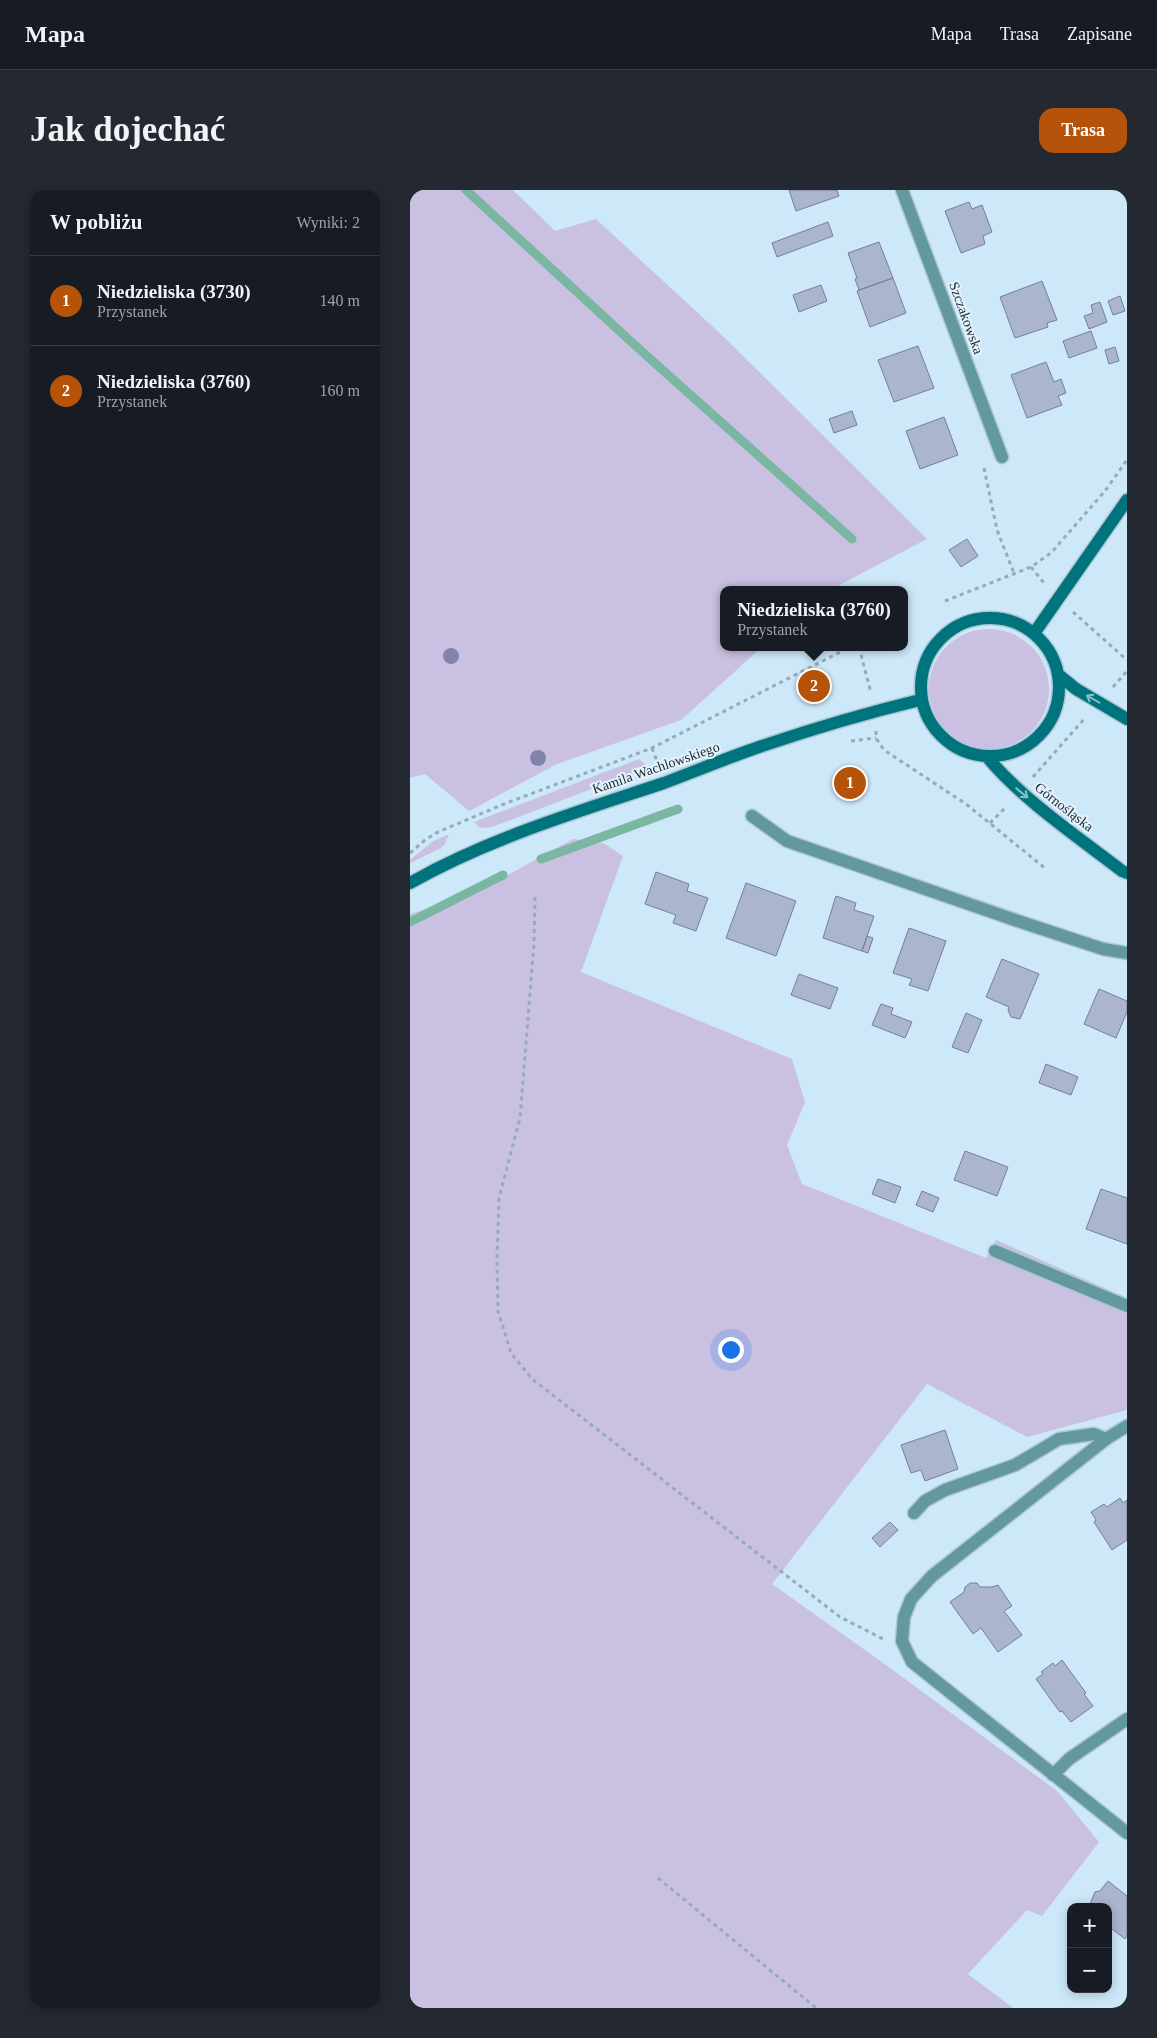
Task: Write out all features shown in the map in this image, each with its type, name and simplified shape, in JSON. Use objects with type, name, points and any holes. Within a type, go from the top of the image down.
[{"type":"street","name":"Szczakowska","points":[[902,190],[1002,457]]},
{"type":"street","points":[[1035,632],[1127,500]]},
{"type":"street","points":[[998,618],[1035,632],[1052,653],[1060,676],[1060,698],[1057,709],[1051,722],[1042,734],[1020,750],[988,758],[968,753],[952,745],[926,719],[920,700],[921,674],[928,658],[944,637],[954,629],[978,619],[998,618]]},
{"type":"street","points":[[1060,676],[1076,689],[1127,719]]},
{"type":"street","name":"Kamila Wachlowskiego","points":[[410,883],[459,858],[511,835],[712,766],[759,747],[876,711],[920,700]]},
{"type":"street","points":[[1113,711],[1127,705]]},
{"type":"street","name":"Górnośląska","points":[[988,758],[1003,776],[1020,791],[1127,873]]},
{"type":"street","points":[[752,816],[786,841],[1018,921],[1104,949],[1127,953]]},
{"type":"street","points":[[995,1251],[1127,1306]]},
{"type":"street","points":[[1127,1426],[1106,1439],[932,1576],[911,1599],[904,1617],[902,1641],[912,1662],[1127,1834]]},
{"type":"street","points":[[914,1513],[925,1501],[945,1490],[1015,1465],[1060,1439],[1094,1434],[1106,1439]]},
{"type":"street","points":[[1053,1775],[1069,1759],[1127,1719]]},
{"type":"path","points":[[945,602],[1030,566],[1051,554],[1105,491],[1127,460]]},
{"type":"path","points":[[1030,566],[1058,599],[1127,660]]},
{"type":"path","points":[[410,852],[438,832],[504,804],[652,748],[842,651]]},
{"type":"path","points":[[860,651],[876,711],[876,738],[884,750],[966,804],[1046,869]]},
{"type":"path","points":[[990,823],[1127,671]]},
{"type":"path","points":[[536,897],[520,1118],[499,1198],[498,1311],[511,1353],[532,1379],[840,1617],[886,1641],[902,1641]]},
{"type":"path","points":[[658,1878],[816,2008]]},
{"type":"shaded area","points":[[410,190],[513,190],[555,231],[596,219],[725,338],[927,539],[838,586],[720,586],[720,651],[758,651],[681,720],[557,764],[469,811],[425,774],[410,778]]},
{"type":"shaded area","points":[[989,629],[1012,634],[1022,639],[1031,647],[1039,656],[1044,666],[1049,689],[1044,712],[1039,722],[1031,731],[1022,739],[1012,744],[989,749],[966,744],[956,739],[947,731],[939,722],[934,712],[929,689],[934,666],[939,656],[947,647],[956,639],[966,634]]},
{"type":"shaded area","points":[[639,759],[649,767],[492,827],[480,828],[474,822]]},
{"type":"shaded area","points":[[449,834],[441,848],[410,863],[410,860],[432,842]]},
{"type":"shaded area","points":[[573,839],[603,843],[623,856],[581,972],[792,1059],[805,1102],[787,1145],[802,1184],[986,1258],[996,1240],[1127,1298],[1127,1410],[1027,1437],[927,1384],[772,1584],[1057,1791],[1099,1842],[1042,1916],[1027,1910],[968,1974],[1013,2008],[410,2008],[410,914],[474,894]]},
{"type":"building","points":[[789,190],[837,190],[839,196],[796,211]]},
{"type":"building","points":[[969,202],[972,209],[982,205],[992,232],[983,236],[985,244],[961,253],[945,211]]},
{"type":"building","points":[[828,222],[833,236],[777,257],[772,243]]},
{"type":"building","points":[[879,242],[893,278],[859,290],[855,279],[857,278],[848,253]]},
{"type":"building","points":[[893,278],[906,313],[870,327],[857,291]]},
{"type":"building","points":[[1042,281],[1057,320],[1047,323],[1048,327],[1015,338],[1000,297]]},
{"type":"building","points":[[821,285],[827,301],[799,312],[793,295]]},
{"type":"building","points":[[1120,296],[1125,311],[1113,315],[1108,301]]},
{"type":"building","points":[[1100,302],[1107,322],[1089,329],[1084,316],[1093,313],[1091,305]]},
{"type":"building","points":[[1091,331],[1097,348],[1069,358],[1063,341]]},
{"type":"building","points":[[918,346],[934,388],[894,402],[878,360]]},
{"type":"building","points":[[1115,347],[1119,361],[1109,364],[1105,350]]},
{"type":"building","points":[[1046,362],[1054,382],[1061,379],[1066,393],[1058,396],[1062,405],[1027,418],[1011,375]]},
{"type":"building","points":[[852,411],[857,425],[834,433],[829,419]]},
{"type":"building","points":[[944,417],[958,455],[920,469],[906,431]]},
{"type":"building","points":[[967,539],[978,556],[961,567],[949,550]]},
{"type":"building","points":[[656,872],[689,884],[687,891],[708,898],[696,931],[673,923],[676,915],[645,904]]},
{"type":"building","points":[[746,883],[796,901],[776,956],[726,938]]},
{"type":"building","points":[[836,896],[856,903],[854,910],[874,916],[862,951],[823,938]]},
{"type":"building","points":[[909,928],[946,941],[928,991],[909,985],[912,979],[893,973]]},
{"type":"building","points":[[867,936],[873,938],[868,953],[862,951]]},
{"type":"building","points":[[1002,959],[1039,974],[1020,1019],[1011,1017],[1008,1010],[1009,1007],[986,997]]},
{"type":"building","points":[[799,974],[838,988],[830,1009],[791,995]]},
{"type":"building","points":[[1099,989],[1127,1001],[1127,1012],[1116,1038],[1084,1024]]},
{"type":"building","points":[[881,1004],[893,1008],[891,1014],[912,1022],[905,1038],[872,1025]]},
{"type":"building","points":[[966,1013],[982,1020],[968,1053],[952,1047]]},
{"type":"building","points":[[1046,1064],[1078,1077],[1071,1095],[1039,1083]]},
{"type":"building","points":[[965,1151],[1008,1167],[997,1196],[954,1180]]},
{"type":"building","points":[[878,1179],[901,1187],[895,1203],[872,1194]]},
{"type":"building","points":[[1101,1189],[1127,1198],[1127,1244],[1086,1229]]},
{"type":"building","points":[[922,1191],[939,1198],[933,1212],[916,1205]]},
{"type":"building","points":[[945,1430],[958,1469],[925,1481],[921,1470],[911,1473],[901,1445]]},
{"type":"building","points":[[1120,1498],[1123,1503],[1127,1500],[1127,1540],[1112,1550],[1094,1522],[1096,1520],[1091,1512],[1104,1504],[1107,1507]]},
{"type":"building","points":[[890,1522],[898,1530],[880,1547],[872,1538]]},
{"type":"building","points":[[970,1583],[977,1583],[980,1587],[998,1585],[1012,1606],[1004,1611],[1022,1635],[998,1652],[981,1628],[973,1634],[950,1602],[964,1592],[965,1587]]},
{"type":"building","points":[[1062,1660],[1093,1706],[1071,1722],[1062,1711],[1060,1712],[1036,1679],[1043,1674],[1041,1672],[1053,1663],[1055,1666]]},
{"type":"building","points":[[1108,1881],[1127,1896],[1127,1936],[1125,1939],[1112,1929],[1112,1903],[1090,1903],[1095,1892],[1100,1891]]},
{"type":"waterway","points":[[466,190],[638,348],[852,539]]},
{"type":"waterway","points":[[541,859],[678,809]]},
{"type":"waterway","points":[[410,922],[503,875]]},
{"type":"place","name":"Niedzieliska (3760)","points":[[814,686]]},
{"type":"place","name":"Niedzieliska (3730)","points":[[850,783]]}]
